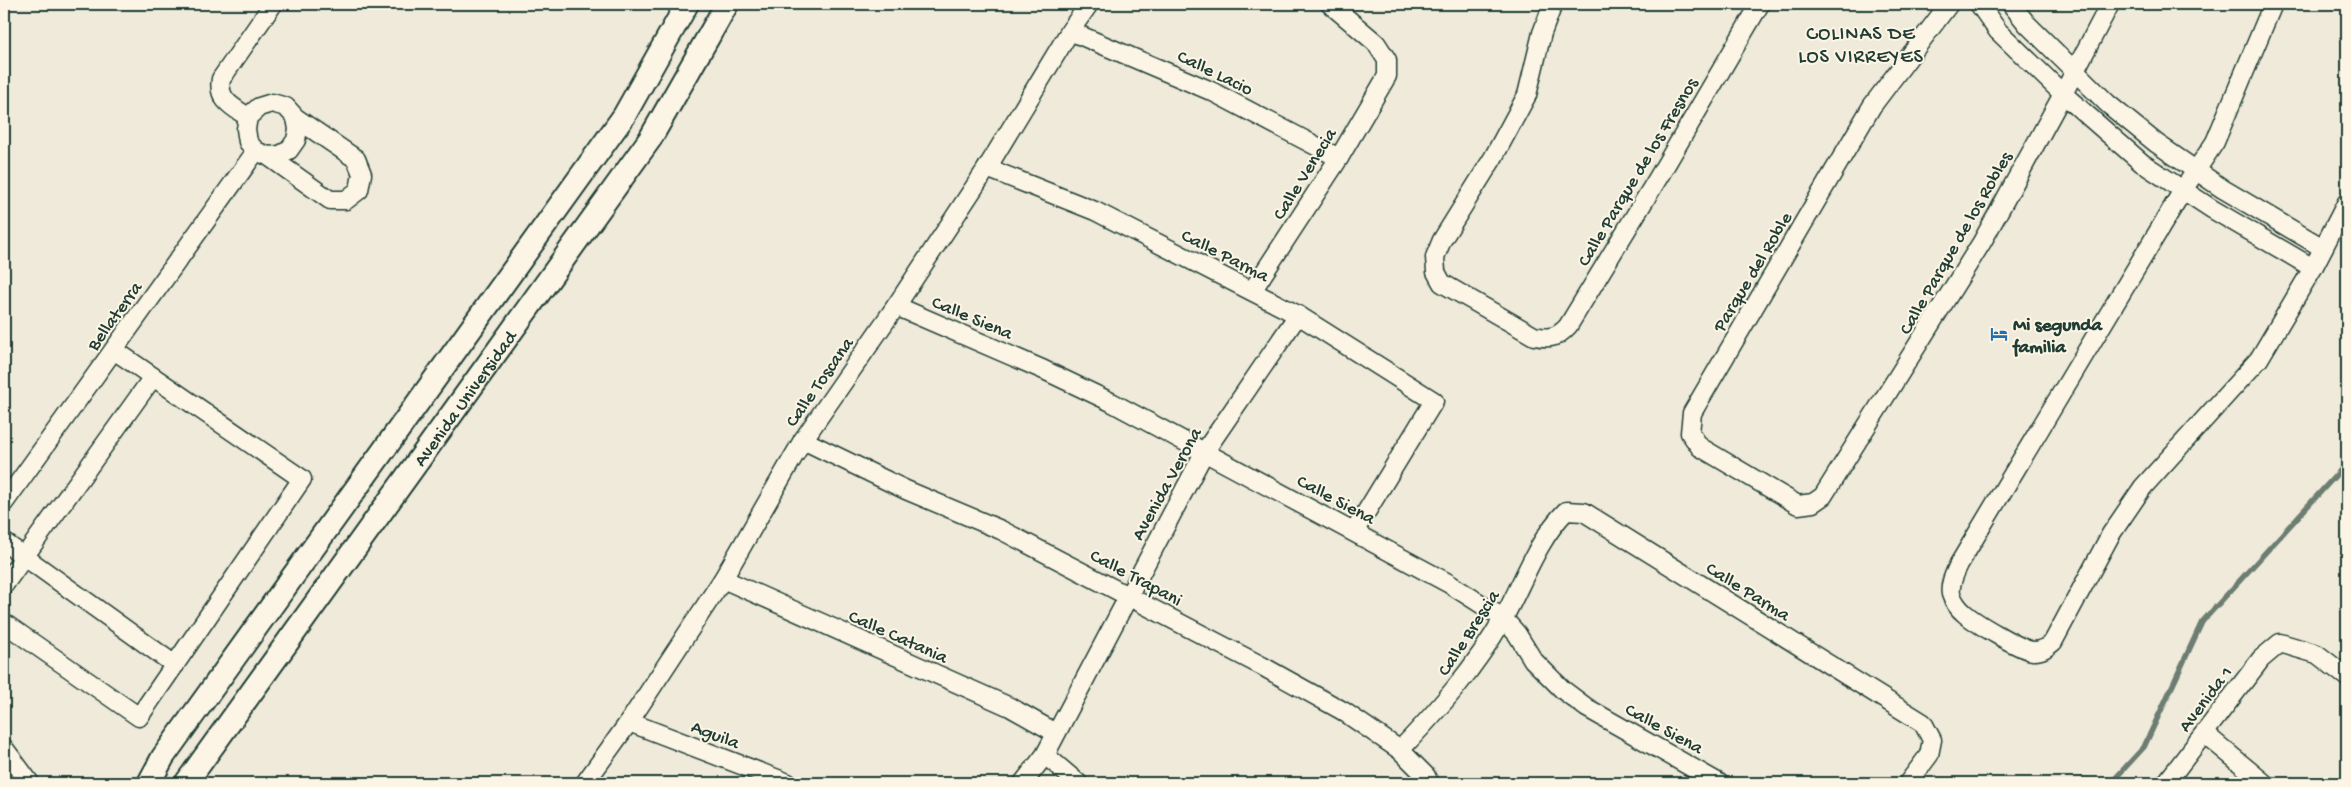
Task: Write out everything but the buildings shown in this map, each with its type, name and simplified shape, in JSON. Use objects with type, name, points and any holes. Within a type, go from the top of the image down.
[{"type":"main road","name":"Avenida Universidad","points":[[149,783],[164,757],[624,116],[687,4]]},
{"type":"main road","name":"Avenida Universidad","points":[[186,783],[650,139],[727,4]]},
{"type":"street","points":[[248,117],[222,97],[221,79],[273,4]]},
{"type":"street","name":"Calle Toscana","points":[[585,783],[629,722],[723,579],[803,440],[896,306],[987,168],[1070,30],[1089,4]]},
{"type":"street","name":"Calle Venecia","points":[[1252,291],[1339,158],[1386,76],[1387,60],[1376,42],[1330,4]]},
{"type":"street","name":"Calle Parque de los Fresnos","points":[[1553,4],[1542,33],[1527,95],[1493,158],[1442,240],[1435,257],[1436,272],[1442,283],[1534,336],[1546,338],[1558,336],[1568,326],[1658,178],[1760,4]]},
{"type":"street","name":"Parque del Roble","points":[[1823,496],[1813,504],[1798,505],[1700,447],[1690,433],[1692,413],[1872,106],[1949,4]]},
{"type":"street","points":[[1979,4],[1998,31],[2063,94],[2142,163],[2312,268]]},
{"type":"street","points":[[2010,4],[2027,24],[2108,104],[2156,143],[2223,189],[2323,248]]},
{"type":"street","name":"Calle Parque de los Robles","points":[[1823,496],[1982,242],[2110,4]]},
{"type":"street","points":[[2273,4],[2215,142],[2183,190],[1959,564],[1952,581],[1951,594],[1956,605],[1965,614],[2019,646],[2031,651],[2044,650],[2053,642],[2111,534],[2142,487],[2259,360],[2312,268],[2347,202]]},
{"type":"street","name":"Calle Lacio","points":[[1070,30],[1211,90],[1339,158]]},
{"type":"street","points":[[272,103],[286,108],[296,118],[356,159],[362,174],[359,190],[346,200],[330,200],[262,154],[248,142],[246,129],[248,117],[258,107],[272,103]]},
{"type":"street","points":[[262,154],[284,152],[296,140],[298,129],[296,118]]},
{"type":"street","name":"Bellaterra","points":[[4,503],[114,350],[262,154]]},
{"type":"street","name":"Calle Parma","points":[[987,168],[1095,211],[1252,291],[1298,315],[1434,401],[1354,532]]},
{"type":"street","name":"Calle Siena","points":[[896,306],[1044,370],[1205,451],[1448,583],[1503,618],[1534,660],[1563,690],[1587,708],[1709,780]]},
{"type":"street","name":"Avenida Verona","points":[[1023,783],[1045,755],[1205,451],[1298,315]]},
{"type":"street","points":[[4,623],[139,717],[302,479],[114,350]]},
{"type":"street","points":[[4,585],[153,377]]},
{"type":"street","name":"Calle Trapani","points":[[803,440],[906,490],[1001,530],[1128,595],[1343,710],[1400,750],[1426,776],[1429,783]]},
{"type":"street","name":"Calle Parma","points":[[1553,524],[1566,511],[1584,512],[1923,723],[1932,740],[1929,755],[1908,783]]},
{"type":"street","name":"Calle Brescia","points":[[1400,750],[1447,700],[1477,661],[1503,618],[1553,524]]},
{"type":"street","points":[[4,542],[175,665]]},
{"type":"street","name":"Calle Catania","points":[[723,579],[1010,708],[1056,733]]},
{"type":"street","name":"Avenida 1","points":[[2166,783],[2261,659],[2280,643],[2317,654],[2347,678]]},
{"type":"street","name":"Aguila","points":[[629,722],[788,783]]},
{"type":"street","points":[[2205,734],[2264,783]]},
{"type":"street","points":[[4,748],[30,783]]},
{"type":"street","points":[[1045,755],[1078,783]]},
{"type":"street","points":[[141,783],[164,757]]},
{"type":"waterway","points":[[2111,783],[2144,747],[2202,622],[2347,463]]},
{"type":"place","name":"Mi segunda familia","points":[[1999,334]]},
{"type":"district","name":"COLINAS DE LOS VIRREYES","points":[[1861,44]]}]
